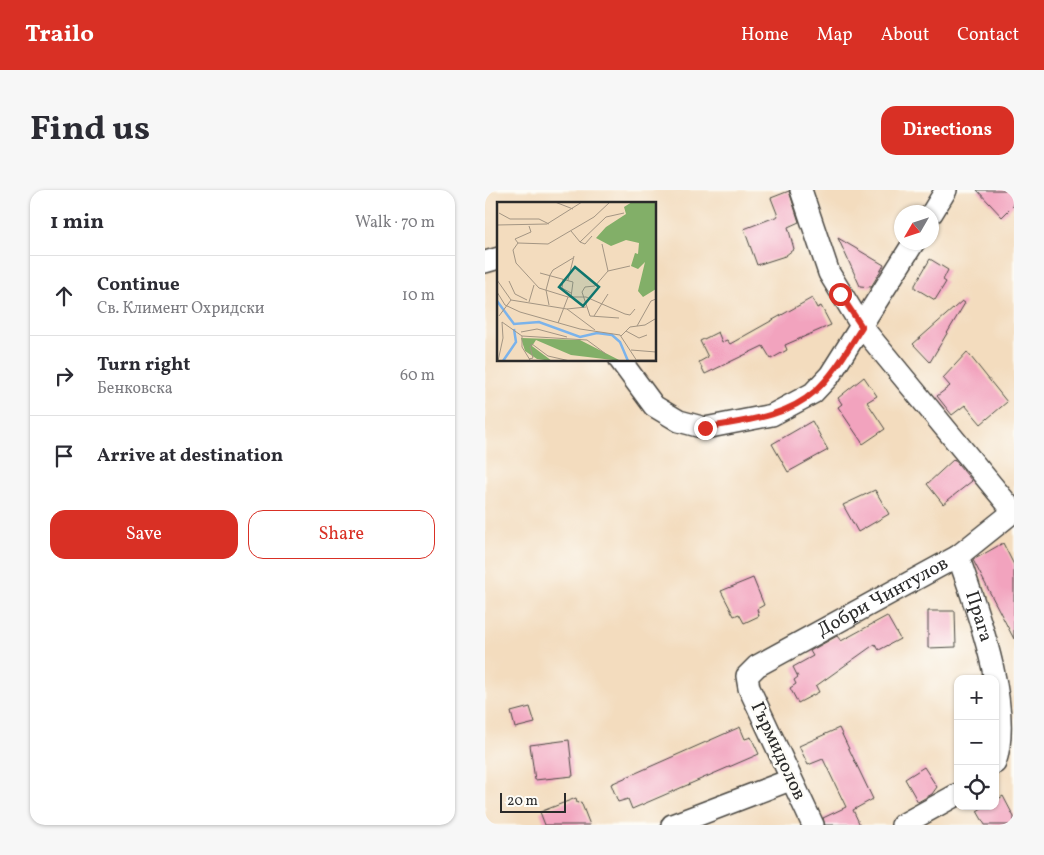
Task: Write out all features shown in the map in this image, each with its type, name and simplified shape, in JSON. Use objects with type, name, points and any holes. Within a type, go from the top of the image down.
[{"type":"street","points":[[801,190],[829,273],[862,327],[1014,512]]},
{"type":"street","points":[[936,205],[946,190]]},
{"type":"street","points":[[621,361],[654,406],[679,421],[705,428],[772,415],[813,393],[831,375],[909,250]]},
{"type":"street","name":"Добри Чинтулов","points":[[747,676],[757,666],[958,556],[1014,512]]},
{"type":"street","name":"Прага","points":[[958,556],[996,661],[1003,689],[1006,720],[1004,741],[999,753]]},
{"type":"street","name":"Гърмидолов","points":[[747,676],[749,688],[790,780],[813,825]]},
{"type":"street","points":[[672,825],[790,780]]},
{"type":"street","points":[[902,825],[954,796]]},
{"type":"building","points":[[977,190],[1014,190],[1014,205],[1002,217]]},
{"type":"building","points":[[789,191],[799,222],[788,227],[794,249],[785,256],[757,265],[744,229],[778,216],[771,198]]},
{"type":"building","points":[[838,238],[884,265],[871,287],[860,286]]},
{"type":"building","points":[[930,259],[948,270],[943,280],[946,282],[935,300],[915,288]]},
{"type":"building","points":[[812,298],[817,308],[821,306],[831,325],[785,345],[787,350],[771,359],[763,346],[705,374],[699,362],[708,357],[700,341],[718,332],[722,342],[727,340],[730,344]]},
{"type":"building","points":[[962,301],[965,303],[930,362],[913,344]]},
{"type":"building","points":[[967,352],[1007,402],[981,424],[965,405],[952,415],[937,396],[950,386],[943,378]]},
{"type":"building","points":[[864,377],[877,396],[867,402],[885,429],[863,444],[838,407],[842,404],[838,398]]},
{"type":"building","points":[[812,421],[828,450],[788,472],[772,444]]},
{"type":"building","points":[[954,459],[972,481],[943,504],[927,484]]},
{"type":"building","points":[[875,490],[889,514],[858,532],[843,505]]},
{"type":"building","points":[[1003,543],[1014,565],[1014,639],[973,560]]},
{"type":"building","points":[[753,578],[764,605],[757,609],[759,616],[744,623],[739,614],[734,616],[721,591]]},
{"type":"building","points":[[928,611],[955,611],[956,647],[928,648]]},
{"type":"building","points":[[887,616],[900,639],[879,650],[875,644],[816,686],[819,692],[798,703],[790,688],[796,684],[794,680],[798,677],[793,667],[813,656],[810,651],[837,636],[841,641]]},
{"type":"building","points":[[530,707],[535,723],[515,728],[511,712]]},
{"type":"building","points":[[740,727],[745,739],[751,737],[759,754],[632,809],[628,799],[618,802],[611,784]]},
{"type":"building","points":[[839,728],[873,799],[853,810],[860,825],[825,825],[823,818],[846,807],[823,759],[808,765],[799,746]]},
{"type":"building","points":[[569,740],[573,776],[535,780],[530,745]]},
{"type":"building","points":[[924,767],[937,787],[932,794],[918,802],[905,779]]},
{"type":"building","points":[[1003,796],[1014,817],[1014,825],[985,825],[977,811],[999,810],[999,798]]},
{"type":"building","points":[[576,798],[577,803],[581,802],[590,825],[545,825],[540,812]]},
{"type":"route","points":[[705,428],[772,415],[813,393],[831,375],[862,327],[840,294]]}]
